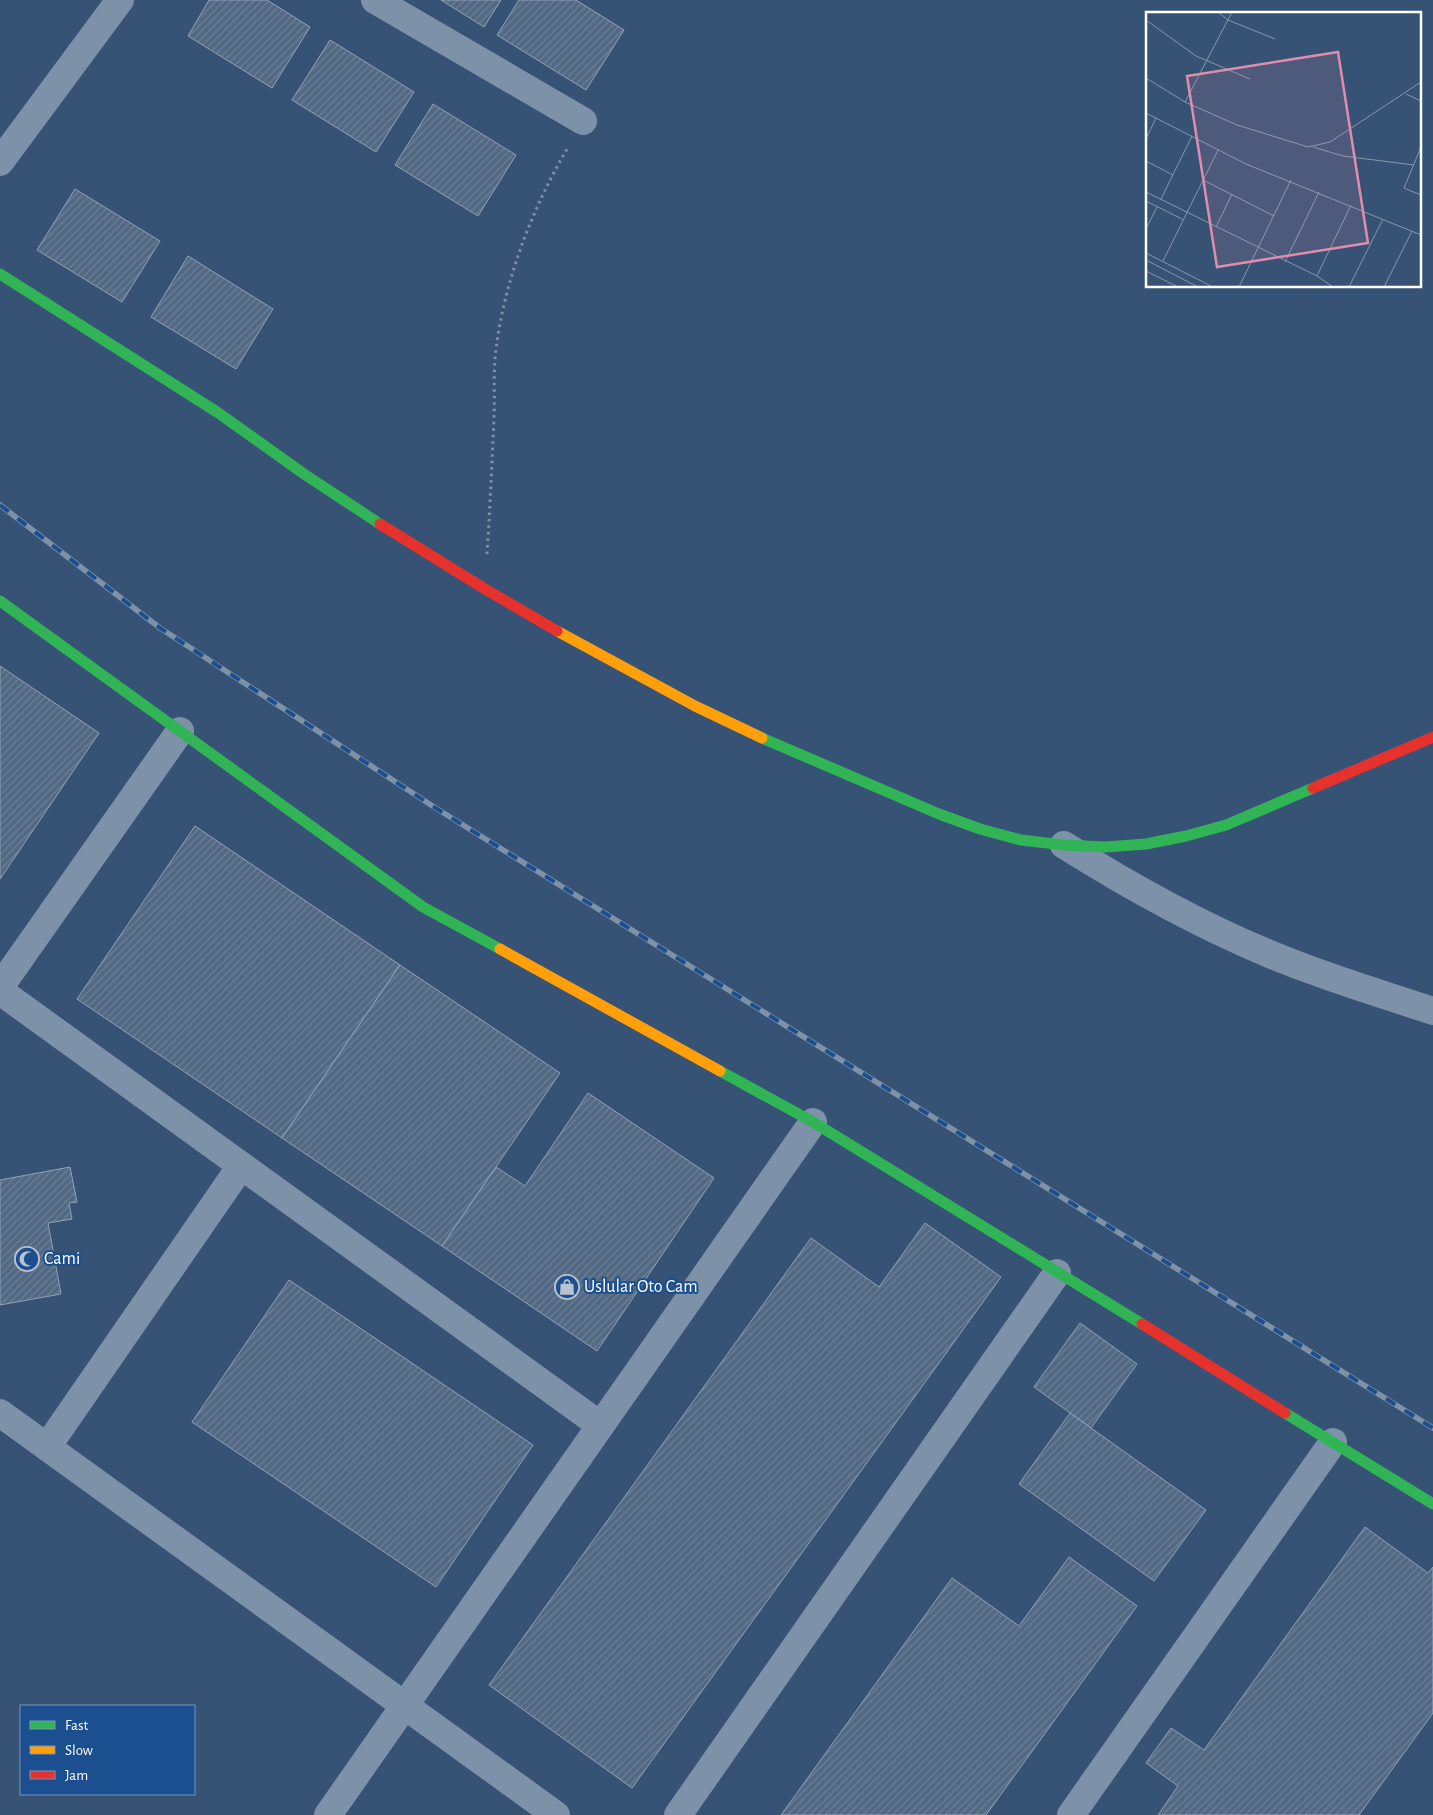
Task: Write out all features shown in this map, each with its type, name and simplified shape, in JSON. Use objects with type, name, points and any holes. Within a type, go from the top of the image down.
[{"type":"street","points":[[0,162],[120,0]]},
{"type":"street","points":[[375,0],[583,121]]},
{"type":"street","points":[[0,274],[216,412],[304,474],[394,533],[485,590],[642,679],[763,738],[939,814],[980,829],[1021,840],[1105,847],[1146,844],[1186,836],[1226,825],[1433,737]]},
{"type":"street","points":[[0,601],[423,907],[813,1122],[1433,1504]]},
{"type":"street","points":[[0,987],[180,731]]},
{"type":"street","points":[[1064,845],[1114,876],[1217,931],[1272,956],[1329,977],[1433,1010]]},
{"type":"street","points":[[0,991],[600,1425]]},
{"type":"street","points":[[328,1815],[813,1122]]},
{"type":"street","points":[[47,1447],[241,1166]]},
{"type":"street","points":[[678,1815],[1057,1273]]},
{"type":"street","points":[[0,1413],[556,1815]]},
{"type":"street","points":[[1071,1815],[1333,1442]]},
{"type":"path","points":[[485,590],[495,366],[500,321],[519,254],[534,215],[556,167],[583,121]]},
{"type":"building","points":[[209,0],[267,0],[310,27],[272,88],[188,36]]},
{"type":"building","points":[[441,0],[501,0],[484,27]]},
{"type":"building","points":[[519,0],[576,0],[624,30],[586,90],[497,35]]},
{"type":"building","points":[[330,40],[414,92],[376,152],[292,100]]},
{"type":"building","points":[[433,104],[516,155],[478,216],[395,165]]},
{"type":"building","points":[[75,189],[160,241],[122,302],[37,250]]},
{"type":"building","points":[[188,256],[273,309],[236,369],[151,317]]},
{"type":"building","points":[[0,666],[99,733],[0,879]]},
{"type":"building","points":[[195,826],[400,965],[282,1138],[77,999]]},
{"type":"building","points":[[400,965],[560,1073],[442,1246],[282,1138]]},
{"type":"building","points":[[588,1093],[714,1178],[597,1351],[442,1246],[496,1167],[525,1186]]},
{"type":"building","name":"Cami","points":[[70,1167],[77,1202],[69,1203],[72,1219],[48,1223],[61,1294],[0,1305],[0,1180]]},
{"type":"building","points":[[925,1223],[1001,1277],[632,1788],[489,1685],[811,1238],[879,1287]]},
{"type":"building","points":[[289,1280],[533,1445],[436,1587],[192,1422]]},
{"type":"building","points":[[1080,1323],[1137,1364],[1091,1428],[1034,1387]]},
{"type":"building","points":[[1070,1413],[1206,1510],[1154,1581],[1019,1484]]},
{"type":"building","points":[[1365,1527],[1428,1573],[1433,1567],[1433,1713],[1359,1815],[1158,1815],[1178,1786],[1146,1763],[1171,1728],[1204,1750]]},
{"type":"building","points":[[1069,1557],[1137,1606],[986,1815],[781,1815],[952,1578],[1019,1626]]},
{"type":"railway","points":[[0,505],[160,628],[434,807],[1433,1428]]},
{"type":"traffic: fast","points":[[0,274],[217,412],[304,474],[380,524]]},
{"type":"traffic: fast","points":[[0,601],[423,907],[500,949]]},
{"type":"traffic: fast","points":[[762,738],[939,814],[980,829],[1021,840],[1064,845],[1105,847],[1146,844],[1186,836],[1226,825],[1313,788]]},
{"type":"traffic: fast","points":[[720,1071],[813,1122],[1142,1324]]},
{"type":"traffic: fast","points":[[1285,1413],[1433,1504]]},
{"type":"traffic: slow","points":[[557,631],[695,706],[762,738]]},
{"type":"traffic: slow","points":[[500,949],[720,1071]]},
{"type":"traffic: jam","points":[[380,524],[557,631]]},
{"type":"traffic: jam","points":[[1313,788],[1433,737]]},
{"type":"traffic: jam","points":[[1142,1324],[1285,1413]]},
{"type":"place","name":"Cami","points":[[27,1259]]},
{"type":"place","name":"Uslular Oto Cam","points":[[567,1287]]}]
